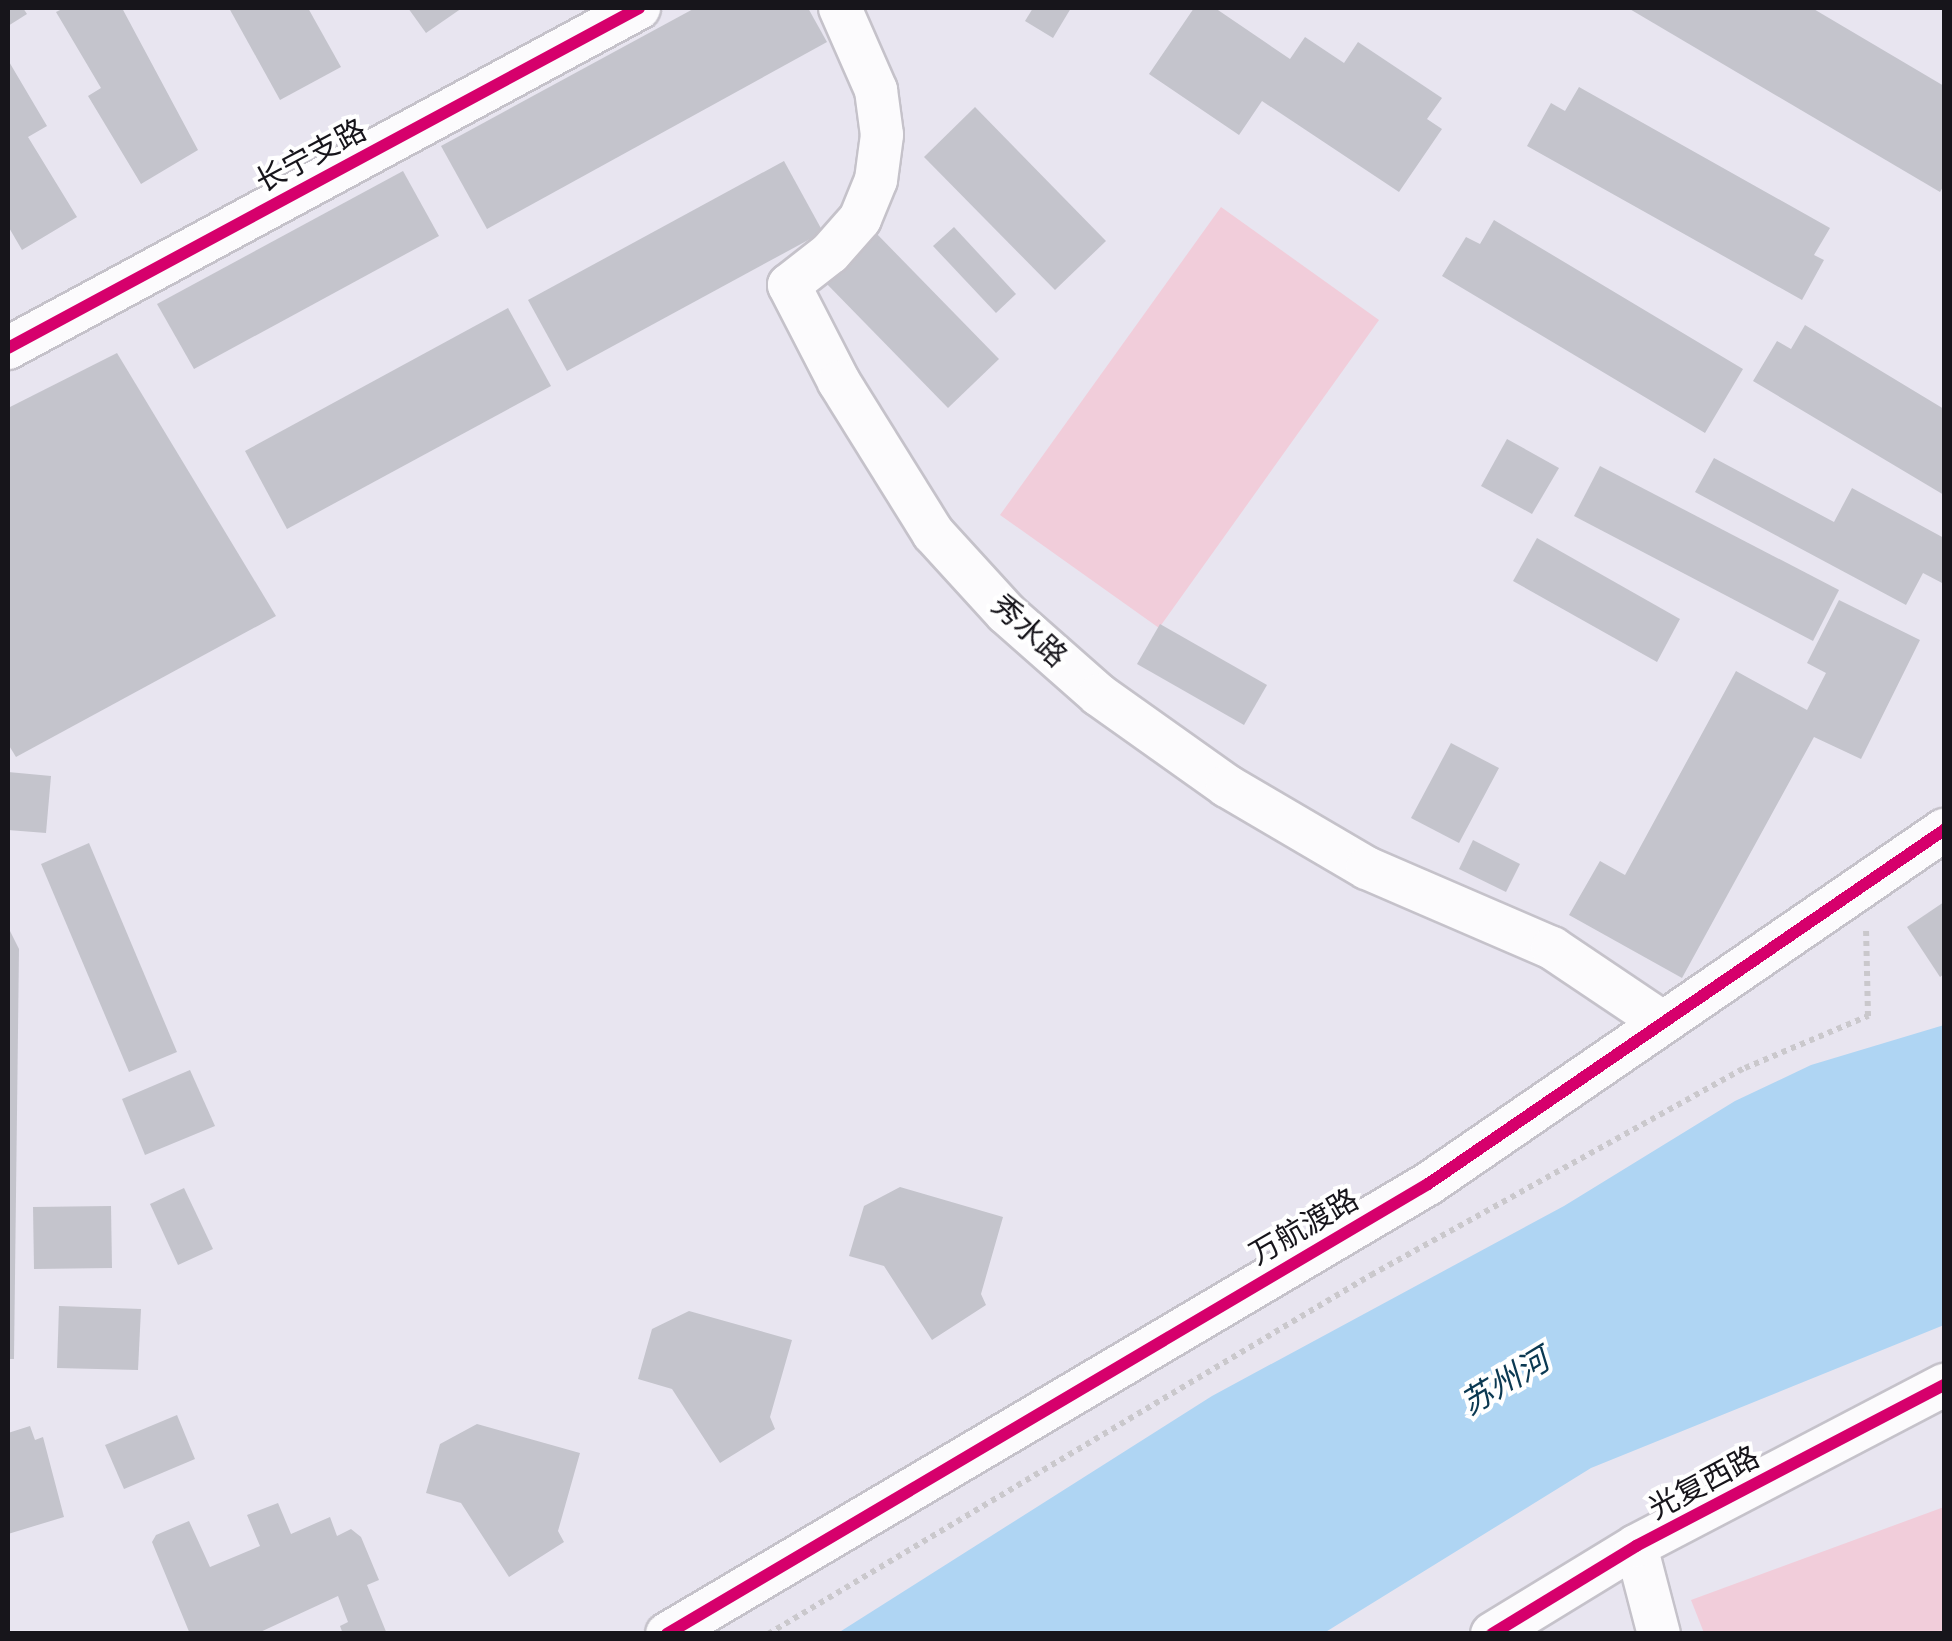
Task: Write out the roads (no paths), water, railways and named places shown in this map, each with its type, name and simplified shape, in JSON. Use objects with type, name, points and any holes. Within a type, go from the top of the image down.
[{"type":"street","name":"长宁支路","points":[[8,348],[639,8]]},
{"type":"street","name":"秀水路","points":[[840,8],[876,90],[882,135],[876,180],[860,219],[830,253],[789,285],[857,413],[933,533],[1006,613],[1099,695],[1227,786],[1368,868],[1552,948],[1660,1020]]},
{"type":"street","name":"万航渡路","points":[[667,1634],[1428,1184],[1660,1020],[1944,830]]},
{"type":"street","name":"光复西路","points":[[1492,1634],[1636,1546],[1944,1385]]},
{"type":"street","points":[[1636,1546],[1658,1634]]},
{"type":"water","name":"苏州河","points":[[1944,1025],[1944,1325],[1591,1468],[1324,1633],[838,1633],[1212,1396],[1564,1206],[1735,1101],[1811,1065]]}]
